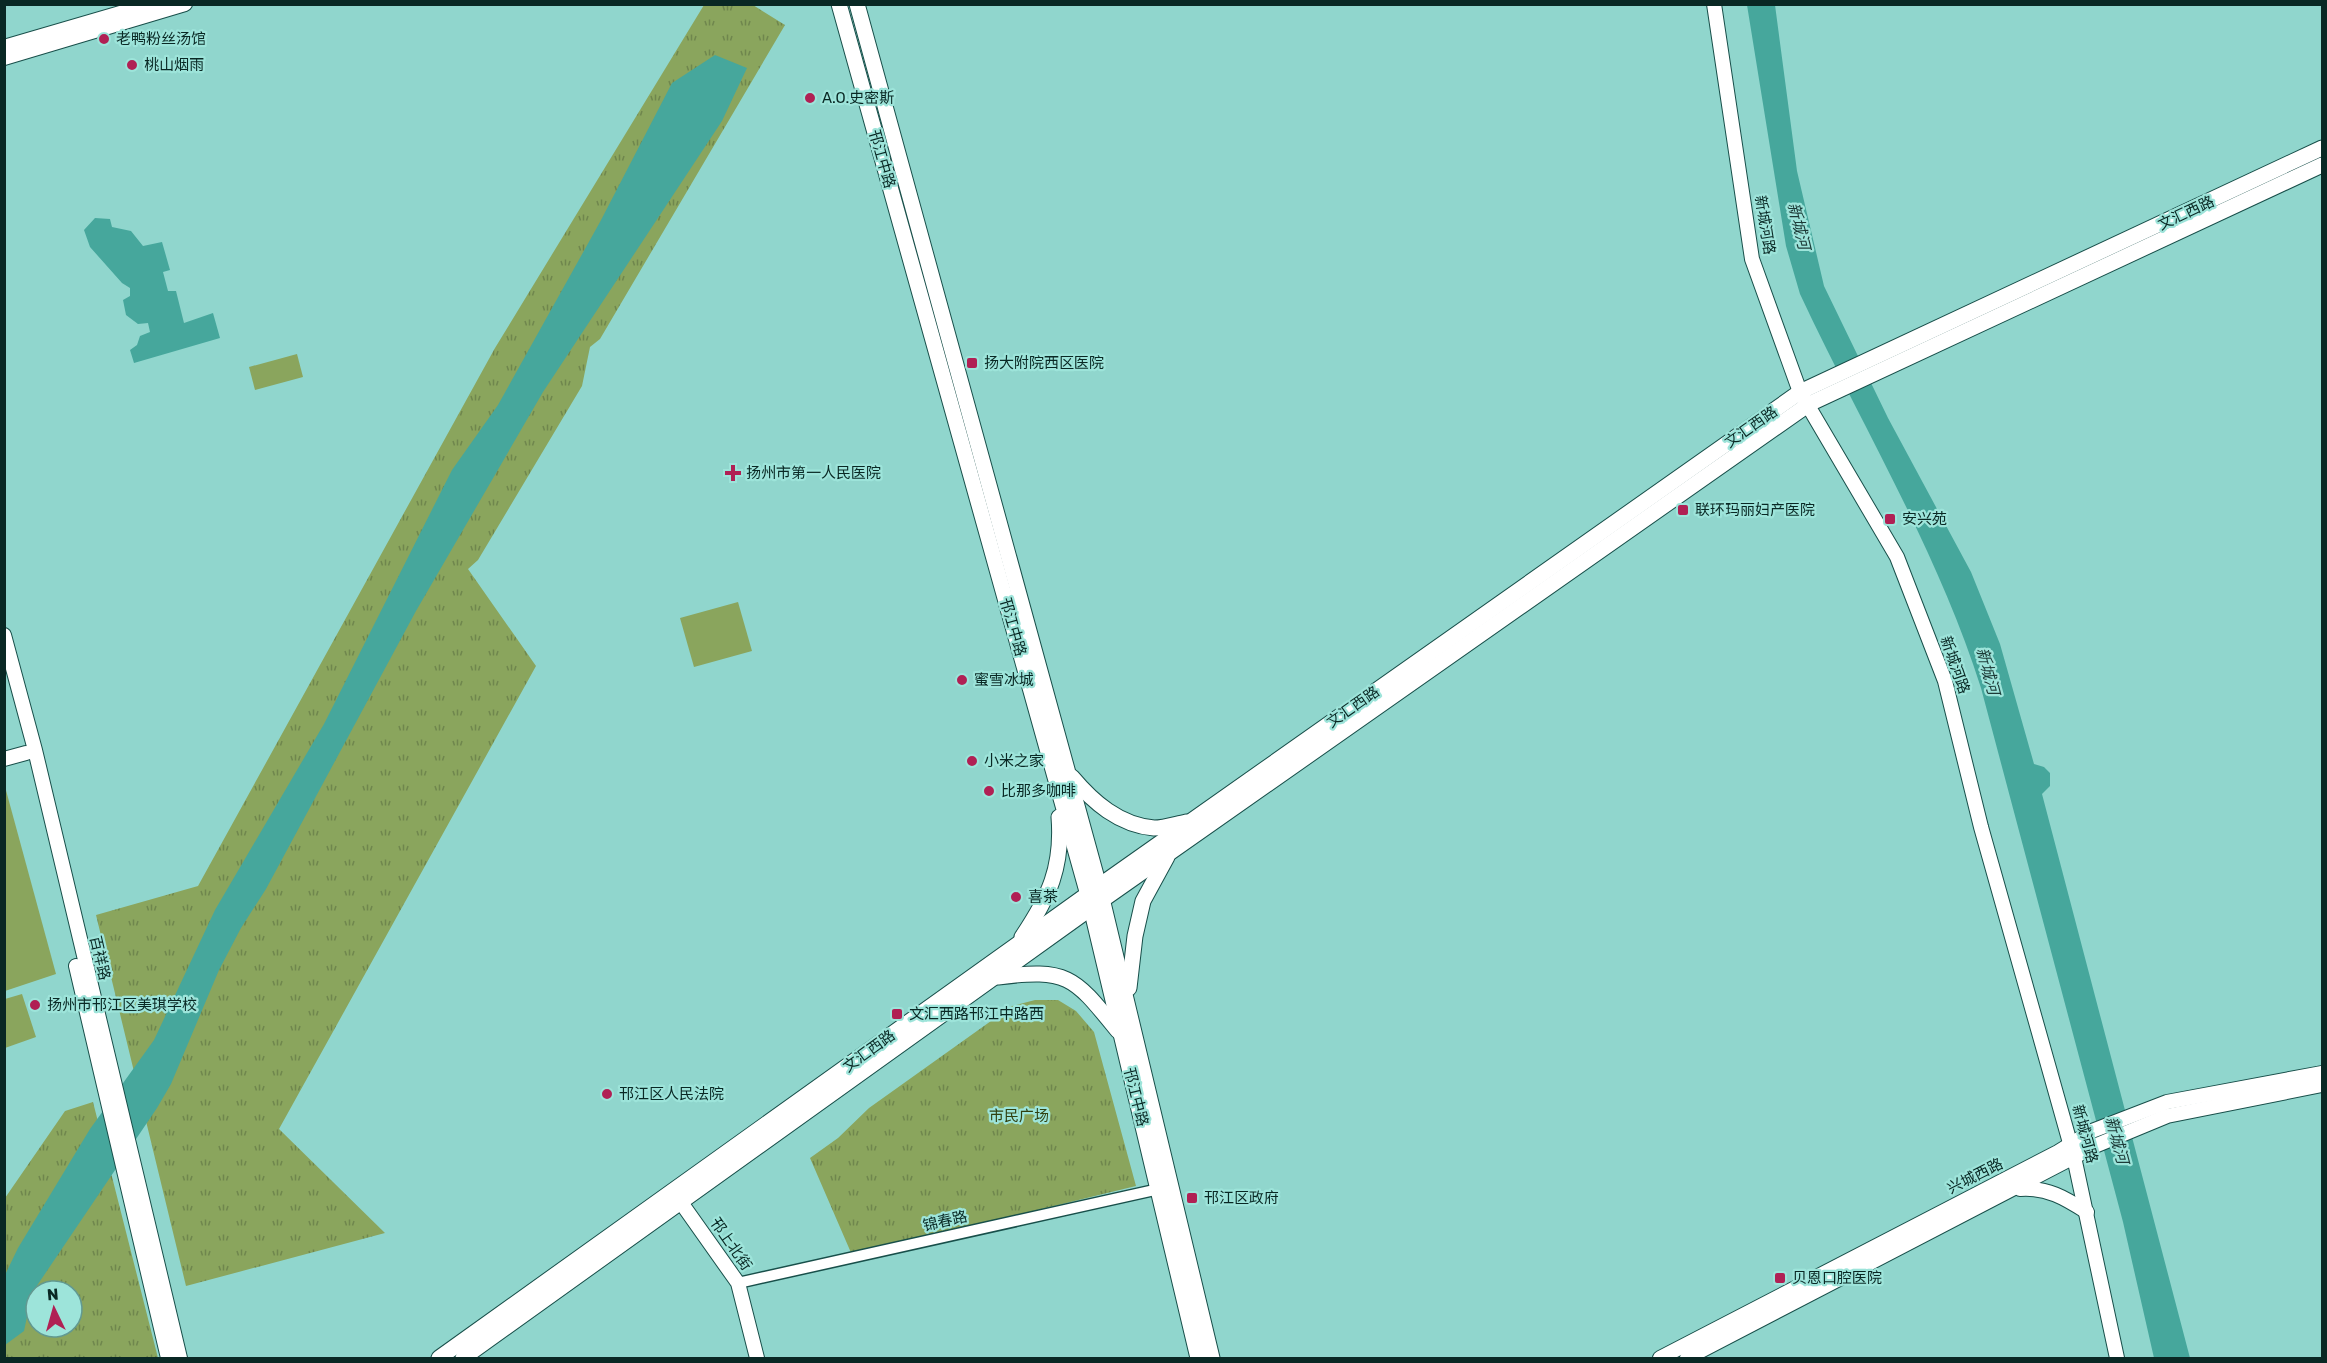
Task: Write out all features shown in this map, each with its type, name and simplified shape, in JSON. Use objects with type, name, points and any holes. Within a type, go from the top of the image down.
[{"type":"main road","name":"邗江中路","points":[[839,4],[1062,777]]},
{"type":"main road","name":"邗江中路","points":[[857,4],[1062,777],[1095,897],[1128,1000],[1212,1359]]},
{"type":"main road","name":"文汇西路","points":[[1874,366],[2322,148]]},
{"type":"main road","name":"文汇西路","points":[[463,1359],[995,978],[1192,820],[1805,398],[2322,165]]},
{"type":"main road","name":"文汇西路","points":[[439,1359],[1015,946],[1168,854],[1805,398]]},
{"type":"main road","points":[[1062,777],[1093,802],[1124,820],[1155,828],[1192,820]]},
{"type":"main road","points":[[1015,946],[1041,908],[1056,875],[1061,841],[1062,777]]},
{"type":"main road","points":[[1128,1000],[1135,936],[1143,901],[1168,854]]},
{"type":"main road","name":"邗江中路","points":[[1095,897],[1121,1035],[1198,1359]]},
{"type":"main road","points":[[995,978],[1038,972],[1065,976],[1091,997],[1121,1035]]},
{"type":"street","points":[[4,47],[152,4]]},
{"type":"street","points":[[4,58],[185,4]]},
{"type":"street","name":"新城河路","points":[[1714,4],[1752,259],[1805,398],[1897,557],[1945,681],[1981,827],[2073,1150],[2117,1359]]},
{"type":"street","name":"百祥路","points":[[4,635],[127,1162],[168,1359]]},
{"type":"street","name":"百祥路","points":[[4,670],[30,751]]},
{"type":"street","points":[[4,759],[30,751]]},
{"type":"street","name":"兴城西路","points":[[1687,1359],[2012,1189],[2073,1150],[2092,1131],[2184,1098],[2322,1073]]},
{"type":"street","name":"兴城西路","points":[[1660,1359],[2073,1150],[2097,1145],[2137,1131],[2167,1116],[2322,1085]]},
{"type":"street","name":"百祥路","points":[[127,1162],[180,1359]]},
{"type":"street","points":[[2012,1189],[2037,1187],[2059,1195],[2087,1212]]},
{"type":"street","name":"锦春路","points":[[738,1283],[1159,1189]]},
{"type":"street","name":"邗上北街","points":[[672,1190],[738,1283],[757,1359]]},
{"type":"green space","points":[[704,5],[753,5],[785,25],[600,339],[590,347],[582,386],[478,560],[468,569],[536,666],[279,1129],[385,1233],[186,1286],[96,915],[198,886],[495,348]]},
{"type":"green space","points":[[297,354],[303,377],[255,390],[249,367]]},
{"type":"green space","points":[[738,602],[752,651],[694,667],[680,618]]},
{"type":"green space","points":[[4,783],[56,974],[5,991],[4,990]]},
{"type":"green space","points":[[22,994],[36,1037],[5,1048],[5,999]]},
{"type":"green space","name":"市民广场","points":[[1035,1000],[1058,1000],[1076,1011],[1094,1032],[1136,1186],[852,1255],[810,1158],[838,1138],[869,1108],[1012,1006]]},
{"type":"green space","points":[[93,1102],[158,1358],[5,1358],[5,1198],[65,1111]]},
{"type":"water","name":"新城河","points":[[1747,5],[1775,5],[1797,171],[1824,286],[1888,418],[1971,572],[2000,644],[2034,764],[2044,767],[2050,773],[2050,786],[2042,794],[2190,1358],[2154,1358],[2123,1222],[1981,688],[1963,637],[1943,586],[1897,488],[1800,294],[1786,246]]},
{"type":"water","points":[[715,55],[747,68],[722,121],[543,392],[416,611],[266,889],[241,928],[219,970],[171,1084],[157,1108],[41,1279],[24,1279],[24,1331],[5,1345],[4,1277],[18,1248],[90,1129],[154,1040],[215,910],[324,724],[452,470],[498,405],[600,222],[672,83]]},
{"type":"water","points":[[95,218],[110,219],[112,227],[131,231],[143,246],[162,242],[170,270],[163,272],[168,291],[176,291],[184,323],[213,313],[220,338],[134,363],[130,350],[137,345],[140,336],[150,332],[148,323],[138,324],[126,315],[123,300],[130,296],[130,288],[122,283],[90,247],[84,230]]},
{"type":"place","name":"老鸭粉丝汤馆","points":[[104,39]]},
{"type":"place","name":"桃山烟雨","points":[[132,65]]},
{"type":"place","name":"A.O.史密斯","points":[[810,98]]},
{"type":"place","name":"扬大附院西区医院","points":[[972,363]]},
{"type":"place","name":"扬州市第一人民医院","points":[[733,473]]},
{"type":"place","name":"联环玛丽妇产医院","points":[[1683,510]]},
{"type":"place","name":"安兴苑","points":[[1890,519]]},
{"type":"place","name":"蜜雪冰城","points":[[962,680]]},
{"type":"place","name":"小米之家","points":[[972,761]]},
{"type":"place","name":"比那多咖啡","points":[[989,791]]},
{"type":"place","name":"喜茶","points":[[1016,897]]},
{"type":"place","name":"扬州市邗江区美琪学校","points":[[35,1005]]},
{"type":"place","name":"文汇西路邗江中路西","points":[[897,1014]]},
{"type":"place","name":"邗江区人民法院","points":[[607,1094]]},
{"type":"place","name":"邗江区政府","points":[[1192,1198]]},
{"type":"place","name":"贝恩口腔医院","points":[[1780,1278]]}]
